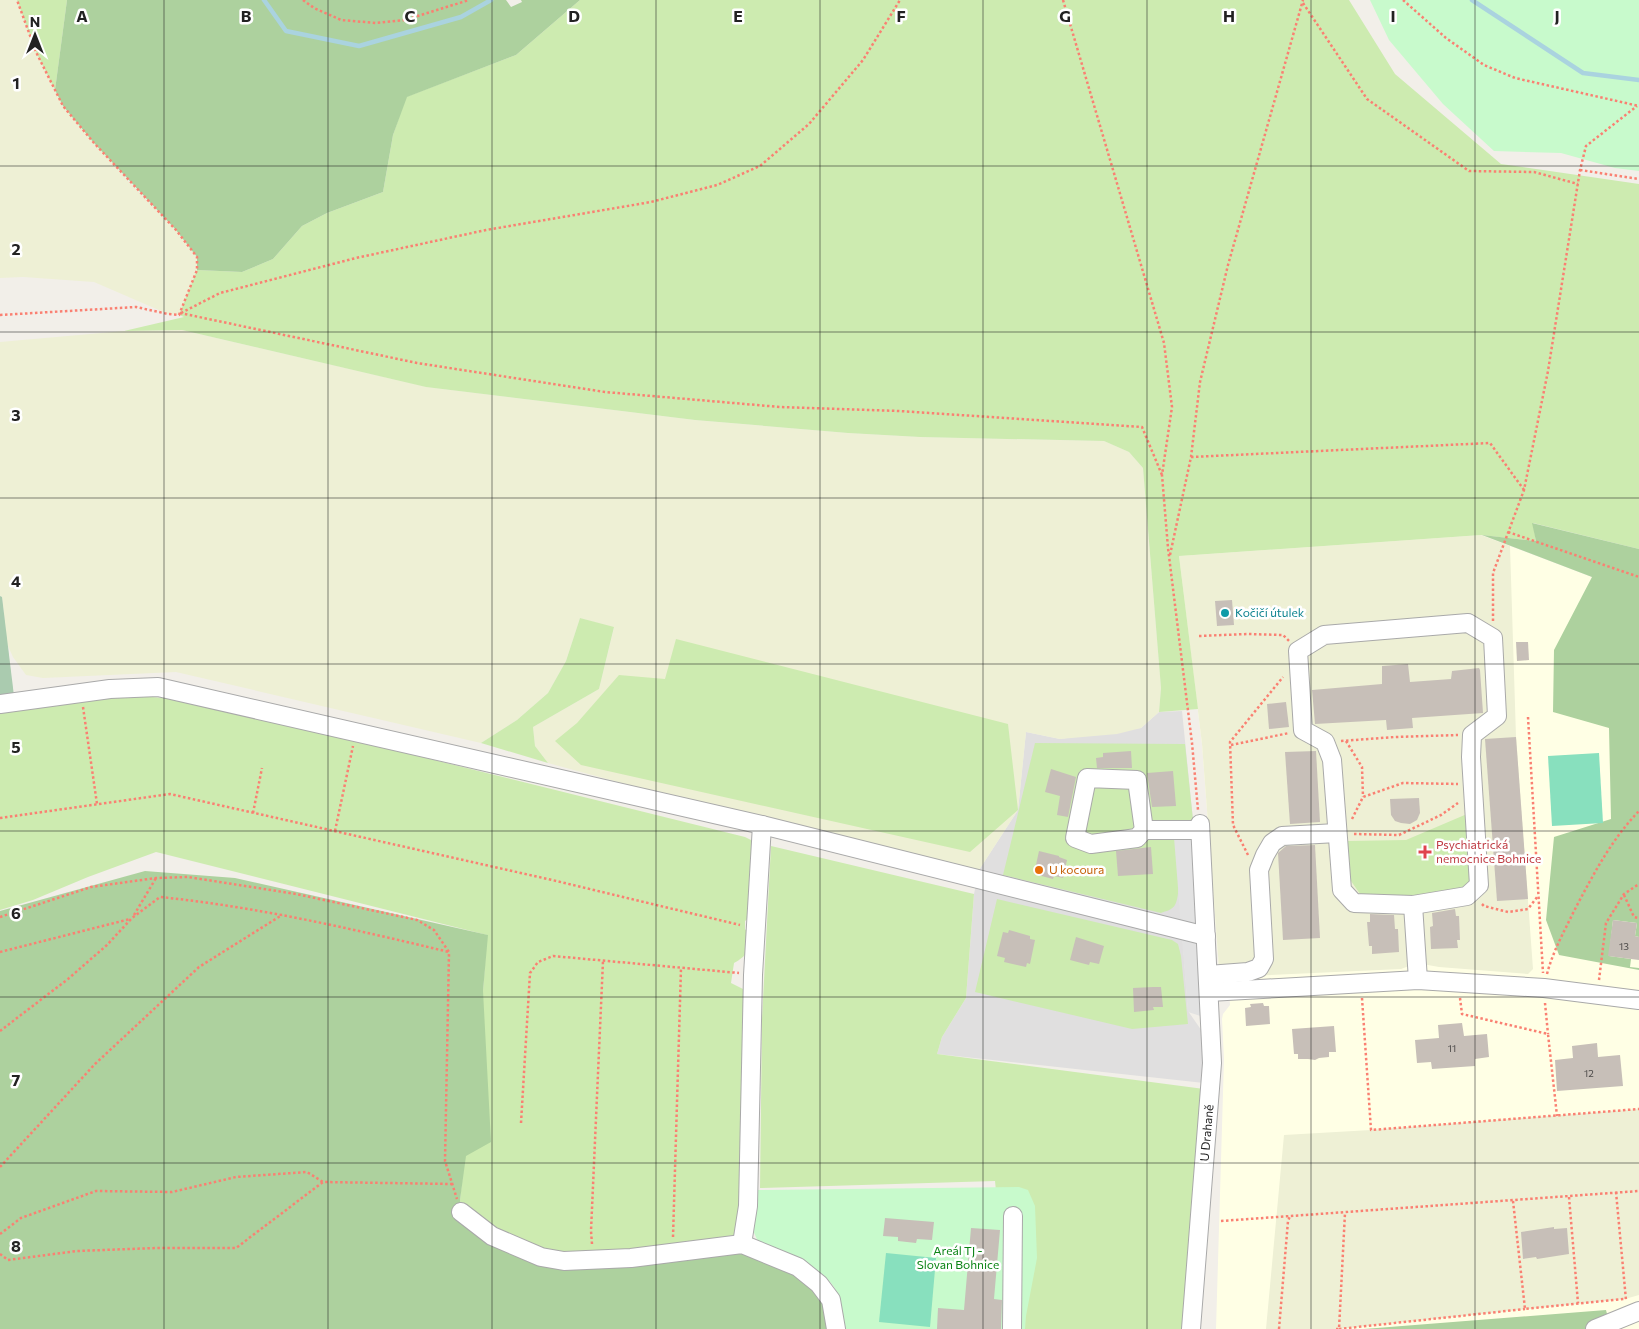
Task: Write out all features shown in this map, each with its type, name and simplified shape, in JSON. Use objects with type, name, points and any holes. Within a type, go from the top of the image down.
[{"type":"street","points":[[1468,623],[1493,638],[1497,716],[1472,735],[1471,757],[1480,885],[1468,896],[1412,905],[1354,903],[1342,890],[1341,834],[1332,760],[1325,742],[1303,730],[1298,655],[1324,635],[1468,623]]},
{"type":"street","points":[[0,704],[110,689],[158,687],[762,825],[1206,936]]},
{"type":"street","points":[[1144,830],[1137,780],[1087,778],[1074,838],[1092,844],[1137,838],[1144,830],[1200,827]]},
{"type":"street","points":[[742,1244],[748,1206],[753,975],[762,825]]},
{"type":"street","name":"U Drahaně","points":[[1191,1329],[1212,1063],[1200,827]]},
{"type":"street","points":[[1209,984],[1259,968],[1264,959],[1259,870],[1272,843],[1282,836],[1341,834]]},
{"type":"street","points":[[1412,905],[1418,980]]},
{"type":"street","points":[[1209,984],[1361,984],[1418,980],[1544,988],[1639,1000]]},
{"type":"street","points":[[461,1212],[492,1236],[541,1257],[564,1261],[631,1258],[742,1244],[798,1267],[819,1284],[832,1300],[836,1329]]},
{"type":"street","points":[[1012,1329],[1013,1216]]},
{"type":"street","points":[[1595,1329],[1633,1307]]},
{"type":"path","points":[[17,0],[36,52],[63,106],[117,169],[176,230],[197,257],[198,270],[180,314]]},
{"type":"path","points":[[303,0],[314,8],[341,20],[376,23],[405,20],[469,0]]},
{"type":"path","points":[[180,314],[220,293],[356,258],[486,230],[651,202],[717,185],[760,166],[809,124],[863,60],[900,0]]},
{"type":"path","points":[[1063,0],[1164,343],[1172,407],[1162,475],[1200,827]]},
{"type":"path","points":[[1403,0],[1446,38],[1484,65],[1515,78],[1638,106]]},
{"type":"path","points":[[1170,559],[1191,457],[1200,382],[1228,265],[1303,1]]},
{"type":"path","points":[[1303,1],[1367,99],[1470,171],[1534,172],[1578,184]]},
{"type":"path","points":[[1493,638],[1493,573],[1524,490],[1548,371],[1580,170],[1586,146],[1638,106]]},
{"type":"path","points":[[1580,170],[1639,179]]},
{"type":"path","points":[[0,315],[136,306],[417,363],[605,392],[780,407],[899,411],[1142,427],[1162,475]]},
{"type":"path","points":[[1191,457],[1490,442],[1524,490]]},
{"type":"path","points":[[1508,532],[1639,577]]},
{"type":"path","points":[[1199,636],[1283,635],[1298,655],[1230,742],[1233,824],[1249,856],[1260,867]]},
{"type":"path","points":[[83,703],[97,804]]},
{"type":"path","points":[[1528,717],[1544,988],[1557,1116]]},
{"type":"path","points":[[1231,745],[1303,730]]},
{"type":"path","points":[[1325,742],[1395,737],[1472,735]]},
{"type":"path","points":[[1346,741],[1362,767],[1363,797],[1341,834],[1400,835],[1441,815],[1473,788]]},
{"type":"path","points":[[335,831],[354,744]]},
{"type":"path","points":[[253,813],[262,768]]},
{"type":"path","points":[[1363,797],[1403,783],[1473,788]]},
{"type":"path","points":[[0,818],[170,794],[552,880],[756,929]]},
{"type":"path","points":[[1544,988],[1552,954],[1597,866],[1626,824],[1639,811]]},
{"type":"path","points":[[0,917],[91,887],[156,878],[188,876],[296,894],[417,920],[434,930],[449,952],[445,1161],[461,1212]]},
{"type":"path","points":[[0,1030],[68,979],[107,946],[132,918],[156,878]]},
{"type":"path","points":[[1597,994],[1606,923],[1624,894],[1639,884]]},
{"type":"path","points":[[1470,894],[1484,906],[1508,912],[1528,909],[1539,895]]},
{"type":"path","points":[[1624,894],[1634,917],[1639,918]]},
{"type":"path","points":[[0,952],[132,918],[160,897],[207,902],[282,915],[449,952]]},
{"type":"path","points":[[0,1167],[95,1064],[199,967],[282,915]]},
{"type":"path","points":[[522,1123],[530,973],[538,962],[552,956],[753,975]]},
{"type":"path","points":[[593,1247],[591,1231],[603,961]]},
{"type":"path","points":[[673,1253],[672,1203],[681,968]]},
{"type":"path","points":[[1457,982],[1462,1014],[1548,1034]]},
{"type":"path","points":[[1361,984],[1371,1130],[1639,1110]]},
{"type":"path","points":[[0,1234],[21,1218],[96,1190],[172,1192],[236,1177],[307,1172],[323,1182],[452,1184]]},
{"type":"path","points":[[0,1254],[8,1260],[77,1251],[156,1248],[236,1248],[323,1182]]},
{"type":"path","points":[[1221,1221],[1569,1197],[1639,1190]]},
{"type":"path","points":[[1345,1212],[1338,1329],[1578,1303],[1633,1307],[1616,1192]]},
{"type":"path","points":[[1569,1197],[1578,1303]]},
{"type":"path","points":[[1513,1201],[1525,1309]]},
{"type":"path","points":[[1279,1329],[1288,1221],[1290,1216]]},
{"type":"shaded area","points":[[0,0],[17,0],[36,52],[63,106],[129,182],[176,230],[197,257],[197,270],[179,315],[168,314],[94,282],[23,277],[0,278]]},
{"type":"shaded area","points":[[182,330],[427,387],[695,420],[920,437],[1104,441],[1129,452],[1143,468],[1161,688],[1159,712],[1141,728],[1117,734],[1060,739],[1026,732],[1018,810],[979,870],[655,792],[548,763],[535,746],[533,727],[599,689],[614,628],[580,618],[566,661],[548,693],[517,720],[481,743],[176,672],[43,678],[26,675],[13,657],[7,644],[2,597],[0,596],[0,342],[124,331]]},
{"type":"shaded area","name":"Psychiatrická nemocnice Bohnice","points":[[1481,535],[1639,595],[1639,1329],[1216,1329],[1224,1059],[1222,1019],[1223,1014],[1230,1005],[1228,977],[1219,968],[1202,744],[1179,556]]},
{"type":"shaded area","points":[[1481,535],[1510,546],[1516,737],[1533,969],[1528,974],[1439,967],[1417,963],[1401,969],[1228,977],[1219,968],[1202,744],[1179,556]]},
{"type":"shaded area","points":[[0,596],[2,597],[14,696],[0,698]]},
{"type":"shaded area","points":[[1182,711],[1193,820],[1174,825],[1188,1011],[1204,1034],[1204,1083],[937,1054],[942,1037],[966,998],[974,894],[979,870],[1018,810],[1026,732],[1060,739],[1141,728],[1159,712]]},
{"type":"shaded area","points":[[1200,824],[1210,1019],[1188,1012],[1173,825]]},
{"type":"shaded area","points":[[1639,1109],[1639,1295],[1625,1299],[1338,1329],[1266,1329],[1284,1135]]},
{"type":"green space","points":[[17,0],[67,0],[55,90],[36,52]]},
{"type":"green space","points":[[67,0],[506,0],[511,7],[522,2],[521,0],[580,0],[516,55],[407,97],[393,135],[383,192],[327,213],[302,226],[273,259],[242,272],[197,270],[197,257],[176,230],[94,143],[63,106],[55,90]]},
{"type":"green space","points":[[580,0],[1349,0],[1395,74],[1501,164],[1639,184],[1639,549],[1533,523],[1536,541],[1481,535],[1179,556],[1198,709],[1159,712],[1161,688],[1143,468],[1129,452],[1104,441],[920,437],[695,420],[426,387],[182,330],[124,331],[184,317],[179,315],[197,270],[242,272],[273,259],[302,226],[327,213],[383,192],[393,135],[406,97],[516,55]]},
{"type":"green space","points":[[1370,0],[1639,0],[1639,171],[1615,168],[1561,153],[1494,151],[1443,104],[1389,40]]},
{"type":"green space","points":[[1532,523],[1639,549],[1639,937],[1635,936],[1637,923],[1613,920],[1609,956],[1631,959],[1630,967],[1639,968],[1639,970],[1559,955],[1546,920],[1554,837],[1611,819],[1609,728],[1553,712],[1554,650],[1592,577],[1482,535],[1536,541]]},
{"type":"green space","points":[[580,618],[614,627],[599,689],[533,727],[535,746],[548,763],[481,743],[517,720],[548,693],[566,661]]},
{"type":"green space","points":[[676,639],[1008,724],[1018,810],[970,852],[581,765],[555,741],[577,723],[619,675],[665,679]]},
{"type":"green space","points":[[107,696],[152,697],[196,701],[745,837],[753,841],[751,916],[745,921],[745,929],[751,936],[751,941],[745,955],[734,963],[731,983],[749,992],[744,1207],[734,1239],[598,1262],[527,1252],[462,1220],[460,1200],[483,991],[487,935],[156,852],[33,900],[0,910],[0,712]]},
{"type":"green space","points":[[1035,743],[1185,744],[1193,820],[1174,825],[1178,889],[1175,905],[1172,908],[1161,913],[1003,875]]},
{"type":"green space","points":[[1599,753],[1603,823],[1552,826],[1548,756]]},
{"type":"green space","points":[[1467,814],[1473,875],[1467,887],[1419,896],[1360,894],[1349,878],[1348,841],[1406,840]]},
{"type":"green space","points":[[771,846],[974,894],[966,998],[942,1037],[937,1054],[1204,1089],[1185,1329],[1007,1329],[1006,1288],[995,1181],[760,1188],[762,1019]]},
{"type":"green space","points":[[145,871],[235,878],[488,935],[483,991],[491,1142],[466,1156],[460,1200],[462,1220],[527,1252],[598,1262],[746,1250],[794,1270],[823,1293],[830,1329],[0,1329],[0,911]]},
{"type":"green space","points":[[997,899],[1172,940],[1178,944],[1181,956],[1188,1024],[1132,1029],[975,992]]},
{"type":"green space","name":"Areál TJ - Slovan Bohnice","points":[[1019,1187],[1028,1190],[1035,1206],[1037,1258],[1025,1329],[844,1329],[838,1296],[829,1281],[811,1268],[758,1242],[753,1230],[755,1190]]},
{"type":"green space","points":[[886,1253],[936,1258],[930,1327],[879,1322]]},
{"type":"green space","points":[[1606,1310],[1611,1329],[1364,1329]]},
{"type":"building","name":"Kočičí útulek","points":[[1232,600],[1234,625],[1217,626],[1215,601]]},
{"type":"building","points":[[1516,642],[1528,642],[1529,660],[1517,661]]},
{"type":"building","points":[[1408,664],[1410,682],[1451,679],[1452,671],[1479,668],[1483,713],[1412,718],[1413,728],[1387,730],[1386,720],[1315,724],[1312,690],[1382,684],[1382,666]]},
{"type":"building","points":[[1286,702],[1289,727],[1269,729],[1267,704]]},
{"type":"building","points":[[1516,737],[1528,899],[1497,901],[1485,739]]},
{"type":"building","points":[[1131,751],[1132,768],[1097,768],[1096,758],[1103,757],[1103,753]]},
{"type":"building","points":[[1316,751],[1320,822],[1290,824],[1285,752]]},
{"type":"building","points":[[1051,769],[1076,777],[1068,817],[1057,815],[1060,796],[1045,792]]},
{"type":"building","points":[[1173,771],[1176,806],[1152,807],[1147,773]]},
{"type":"building","points":[[1419,798],[1420,813],[1417,820],[1410,824],[1395,821],[1391,815],[1390,799]]},
{"type":"building","points":[[1315,845],[1320,938],[1283,940],[1278,853],[1286,846]]},
{"type":"building","points":[[1151,847],[1153,874],[1118,876],[1116,851]]},
{"type":"building","points":[[1039,851],[1067,860],[1063,878],[1054,876],[1053,879],[1034,874]]},
{"type":"building","points":[[1455,909],[1456,916],[1459,916],[1460,940],[1457,940],[1458,948],[1431,949],[1430,927],[1433,926],[1432,913]]},
{"type":"building","points":[[1370,914],[1394,915],[1395,929],[1398,929],[1399,952],[1372,954],[1372,946],[1369,946],[1367,922],[1370,922]]},
{"type":"building","points":[[1613,920],[1637,923],[1635,936],[1639,937],[1639,960],[1608,956]]},
{"type":"building","points":[[1009,930],[1030,936],[1030,939],[1035,940],[1030,964],[1027,963],[1026,967],[1004,962],[1005,958],[997,956],[1003,932],[1008,933]]},
{"type":"building","points":[[1076,937],[1104,946],[1099,964],[1090,962],[1089,965],[1070,960]]},
{"type":"building","points":[[1161,987],[1163,1007],[1153,1007],[1154,1010],[1134,1012],[1133,988]]},
{"type":"building","points":[[1263,1003],[1264,1006],[1269,1006],[1270,1024],[1246,1026],[1245,1008],[1251,1007],[1250,1004]]},
{"type":"building","points":[[1462,1023],[1464,1036],[1487,1034],[1489,1057],[1475,1059],[1475,1066],[1432,1069],[1431,1062],[1417,1063],[1415,1040],[1439,1038],[1438,1025]]},
{"type":"building","points":[[1334,1026],[1336,1052],[1329,1052],[1329,1057],[1315,1060],[1298,1059],[1298,1054],[1294,1054],[1292,1029]]},
{"type":"building","points":[[1597,1043],[1598,1057],[1620,1055],[1623,1086],[1557,1091],[1555,1060],[1573,1058],[1572,1046]]},
{"type":"building","points":[[885,1218],[934,1222],[932,1240],[917,1239],[916,1243],[898,1241],[898,1237],[883,1236]]},
{"type":"building","points":[[1554,1227],[1554,1229],[1567,1228],[1569,1254],[1537,1259],[1536,1257],[1523,1259],[1521,1232]]},
{"type":"building","points":[[971,1228],[1000,1230],[994,1299],[1002,1300],[1001,1329],[937,1329],[938,1308],[964,1310]]},
{"type":"waterway","points":[[264,0],[286,31],[359,46],[461,17],[491,0]]},
{"type":"waterway","points":[[1472,0],[1583,73],[1639,80]]},
{"type":"place","name":"Kočičí útulek","points":[[1225,613]]},
{"type":"place","name":"Psychiatrická nemocnice Bohnice","points":[[1425,852]]},
{"type":"place","name":"U kocoura","points":[[1039,870]]}]
